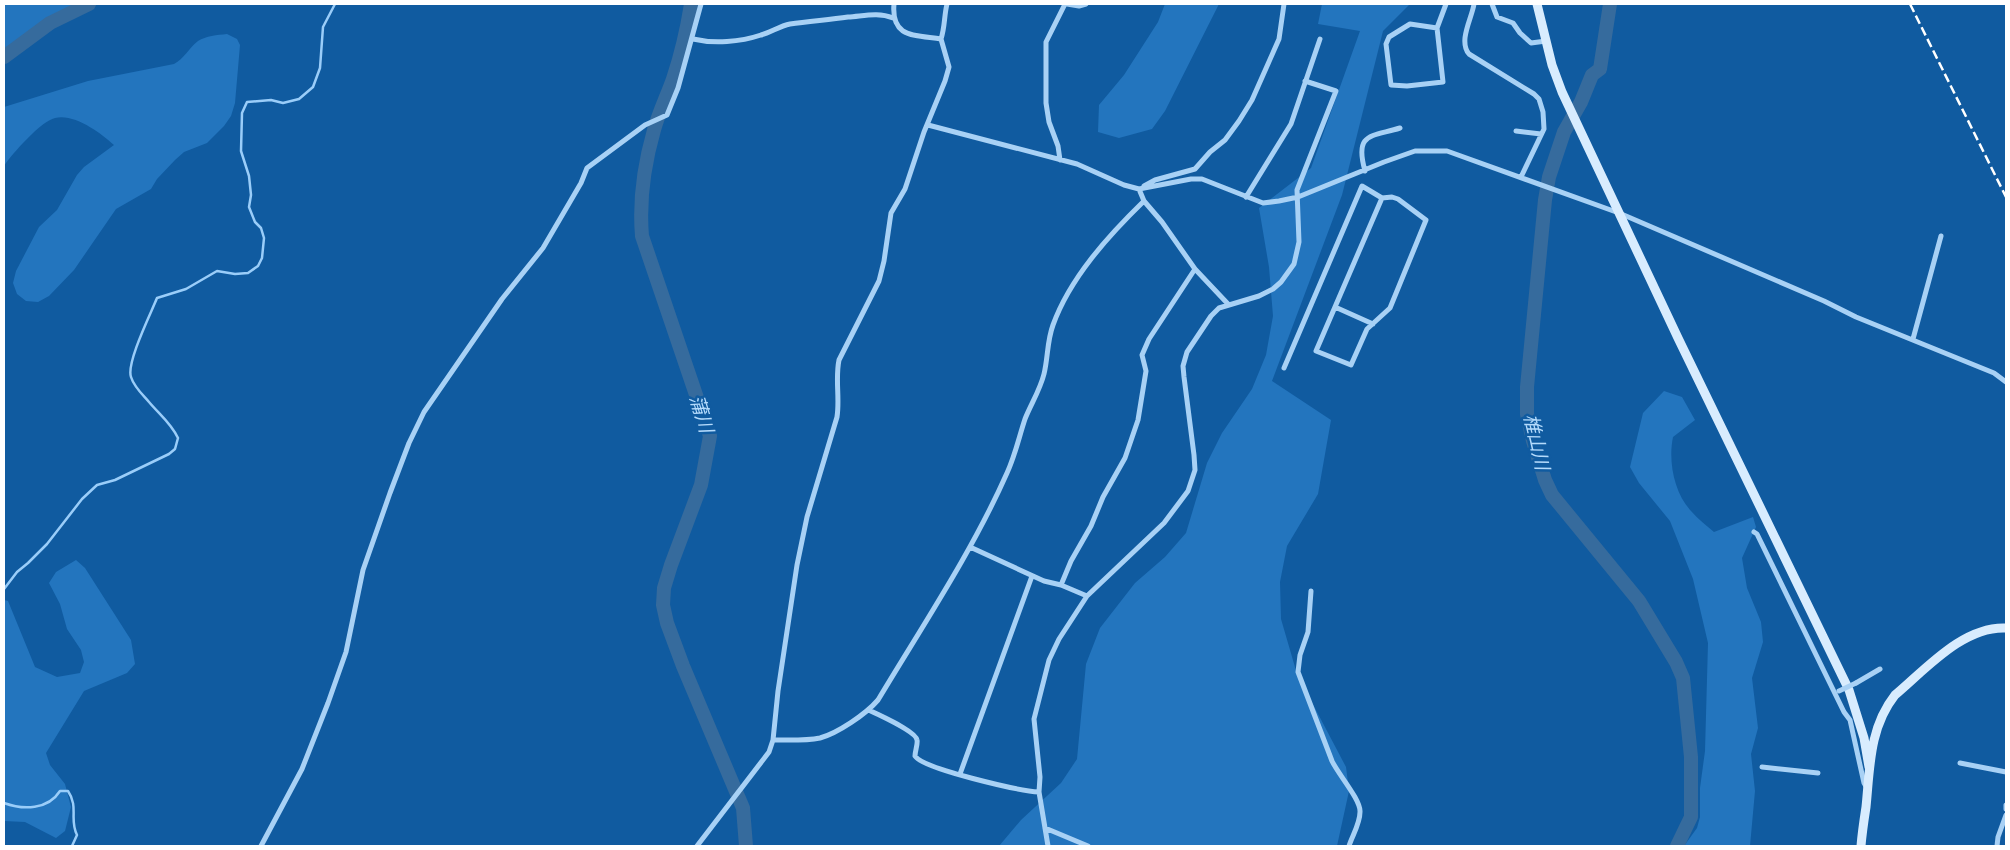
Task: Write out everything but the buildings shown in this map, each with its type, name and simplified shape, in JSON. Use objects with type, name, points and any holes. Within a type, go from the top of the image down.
[{"type":"street","points":[[261,846],[302,769],[328,703],[346,652],[363,570],[409,443],[424,412],[502,299],[543,248],[581,183],[587,168],[645,125],[667,115],[678,88],[693,39],[701,4]]},
{"type":"street","points":[[894,4],[893,18],[901,30],[910,34],[941,39]]},
{"type":"street","points":[[697,846],[765,759],[773,740],[778,691],[797,565],[807,516],[837,417],[839,404],[837,373],[839,360],[879,281],[891,213],[904,189],[949,67],[941,39],[944,30],[944,15],[948,4]]},
{"type":"street","points":[[1060,160],[1058,146],[1048,122],[1046,104],[1046,42],[1066,4],[1079,6],[1086,4]]},
{"type":"street","points":[[1139,188],[1155,180],[1195,169],[1224,140],[1246,110],[1257,89],[1279,39],[1284,4]]},
{"type":"street","points":[[1438,28],[1410,24],[1389,37],[1386,44],[1391,85],[1407,86],[1443,82],[1438,28],[1446,4]]},
{"type":"street","points":[[1474,4],[1465,49],[1469,54],[1534,94],[1539,99],[1544,121],[1542,134],[1524,178]]},
{"type":"street","points":[[1492,4],[1498,17],[1513,23],[1520,34],[1531,43],[1546,42]]},
{"type":"street","points":[[1537,4],[1546,42],[1562,92],[1849,690],[1864,738],[1869,767]]},
{"type":"street","points":[[693,39],[707,42],[730,41],[762,35],[788,25],[872,14],[893,18]]},
{"type":"street","points":[[1246,197],[1291,124],[1320,39]]},
{"type":"street","points":[[1048,846],[1039,792],[1040,777],[1034,719],[1049,660],[1059,639],[1087,596],[1164,523],[1188,491],[1195,470],[1183,366],[1187,352],[1211,316],[1219,308],[1259,296],[1273,289],[1294,264],[1299,242],[1297,190],[1336,91],[1305,82]]},
{"type":"street","points":[[928,125],[1077,164],[1124,185],[1139,188],[1182,180],[1202,179],[1263,203],[1298,197],[1415,151],[1437,150],[1457,154],[1619,213],[1824,301],[1856,317],[1994,373],[2006,382]]},
{"type":"street","points":[[1365,171],[1361,156],[1367,138],[1375,133],[1400,128]]},
{"type":"street","points":[[1516,130],[1542,134]]},
{"type":"street","points":[[1358,174],[1362,186],[1382,198],[1392,197],[1398,199],[1426,220],[1390,308],[1367,329],[1351,365],[1316,351],[1382,198]]},
{"type":"street","points":[[1284,368],[1362,186]]},
{"type":"street","points":[[1139,188],[1144,201],[1162,222],[1195,268],[1228,304]]},
{"type":"street","points":[[773,740],[806,740],[827,736],[870,710],[878,700],[970,547],[1008,472],[1026,417],[1044,375],[1052,326],[1072,286],[1123,221],[1144,201]]},
{"type":"street","points":[[1913,339],[1941,236]]},
{"type":"street","points":[[1061,585],[1071,561],[1091,526],[1103,497],[1125,458],[1138,420],[1146,371],[1143,351],[1195,268]]},
{"type":"street","points":[[1335,307],[1373,324]]},
{"type":"street","points":[[1754,532],[1757,534],[1852,725],[1864,783],[1867,788]]},
{"type":"street","points":[[970,547],[1044,582],[1061,585],[1087,596]]},
{"type":"street","points":[[960,774],[1032,576]]},
{"type":"street","points":[[1311,591],[1308,632],[1300,655],[1298,672],[1337,773],[1359,804],[1359,820],[1349,846]]},
{"type":"street","points":[[1861,846],[1874,735],[1878,723],[1895,695],[1967,637],[1996,628],[2006,628]]},
{"type":"street","points":[[1837,693],[1880,669]]},
{"type":"street","points":[[870,710],[908,730],[916,737],[918,741],[914,756],[916,759],[960,774],[1018,789],[1039,792]]},
{"type":"street","points":[[1960,763],[2006,772]]},
{"type":"street","points":[[1762,768],[1818,773]]},
{"type":"street","points":[[1997,846],[1998,837],[2006,815]]},
{"type":"street","points":[[1044,828],[1088,846]]},
{"type":"shaded area","points":[[4,4],[84,4],[21,39],[4,56]]},
{"type":"shaded area","points":[[1165,4],[1219,4],[1165,111],[1152,129],[1119,138],[1098,132],[1099,105],[1124,75],[1158,22]]},
{"type":"shaded area","points":[[1322,4],[1410,4],[1383,31],[1342,195],[1272,381],[1331,420],[1318,494],[1287,546],[1280,582],[1281,619],[1297,674],[1346,767],[1349,791],[1337,846],[999,846],[1021,820],[1061,783],[1077,759],[1086,664],[1100,628],[1135,583],[1165,557],[1186,533],[1207,463],[1222,433],[1252,389],[1266,355],[1273,316],[1269,267],[1259,208],[1311,168],[1360,31],[1318,24]]},
{"type":"shaded area","points":[[227,34],[237,39],[240,45],[235,103],[231,116],[224,126],[207,143],[184,152],[157,179],[151,189],[116,209],[74,270],[49,296],[38,302],[26,301],[17,294],[13,283],[16,271],[39,227],[57,210],[77,175],[84,167],[114,145],[95,130],[79,121],[62,117],[55,118],[49,120],[35,131],[4,166],[4,107],[88,81],[174,64],[198,41],[216,35]]},
{"type":"shaded area","points":[[1664,391],[1682,397],[1695,420],[1673,437],[1672,466],[1680,495],[1685,504],[1696,517],[1714,532],[1753,517],[1756,527],[1742,558],[1747,588],[1761,622],[1763,642],[1752,678],[1758,728],[1751,754],[1755,791],[1750,846],[1684,846],[1697,828],[1700,817],[1700,788],[1705,751],[1708,643],[1693,579],[1670,521],[1639,483],[1630,467],[1643,413]]},
{"type":"shaded area","points":[[76,560],[85,568],[131,640],[135,664],[127,673],[84,691],[46,753],[50,765],[65,784],[71,807],[65,831],[56,838],[25,822],[4,821],[4,600],[8,601],[35,667],[57,677],[80,673],[84,662],[81,650],[67,629],[60,604],[49,583],[56,572]]},
{"type":"waterway","points":[[4,57],[50,23],[89,4]]},
{"type":"waterway","points":[[4,589],[17,572],[47,544],[82,499],[97,485],[115,480],[169,454],[175,449],[178,438],[175,433],[132,381],[130,370],[135,350],[157,298],[186,289],[217,271],[235,274],[248,273],[258,266],[262,258],[264,238],[261,228],[255,222],[249,207],[251,195],[249,176],[241,151],[242,113],[247,102],[271,100],[283,103],[299,99],[313,87],[320,68],[323,27],[335,4]]},
{"type":"waterway","name":"蒲川","points":[[691,4],[679,61],[650,143],[643,183],[641,209],[642,236],[710,436],[701,485],[671,565],[664,588],[663,605],[667,623],[683,666],[743,808],[746,846]]},
{"type":"waterway","name":"椎山川","points":[[1610,4],[1600,69],[1592,75],[1581,102],[1564,132],[1549,177],[1545,200],[1527,387],[1527,414],[1545,480],[1552,495],[1639,601],[1676,662],[1683,678],[1691,757],[1691,817],[1677,846]]},
{"type":"waterway","points":[[4,803],[19,807],[35,807],[49,802],[60,791],[68,791],[73,803],[74,824],[77,835],[72,846]]},
{"type":"railway","points":[[1910,4],[2006,197]]}]
